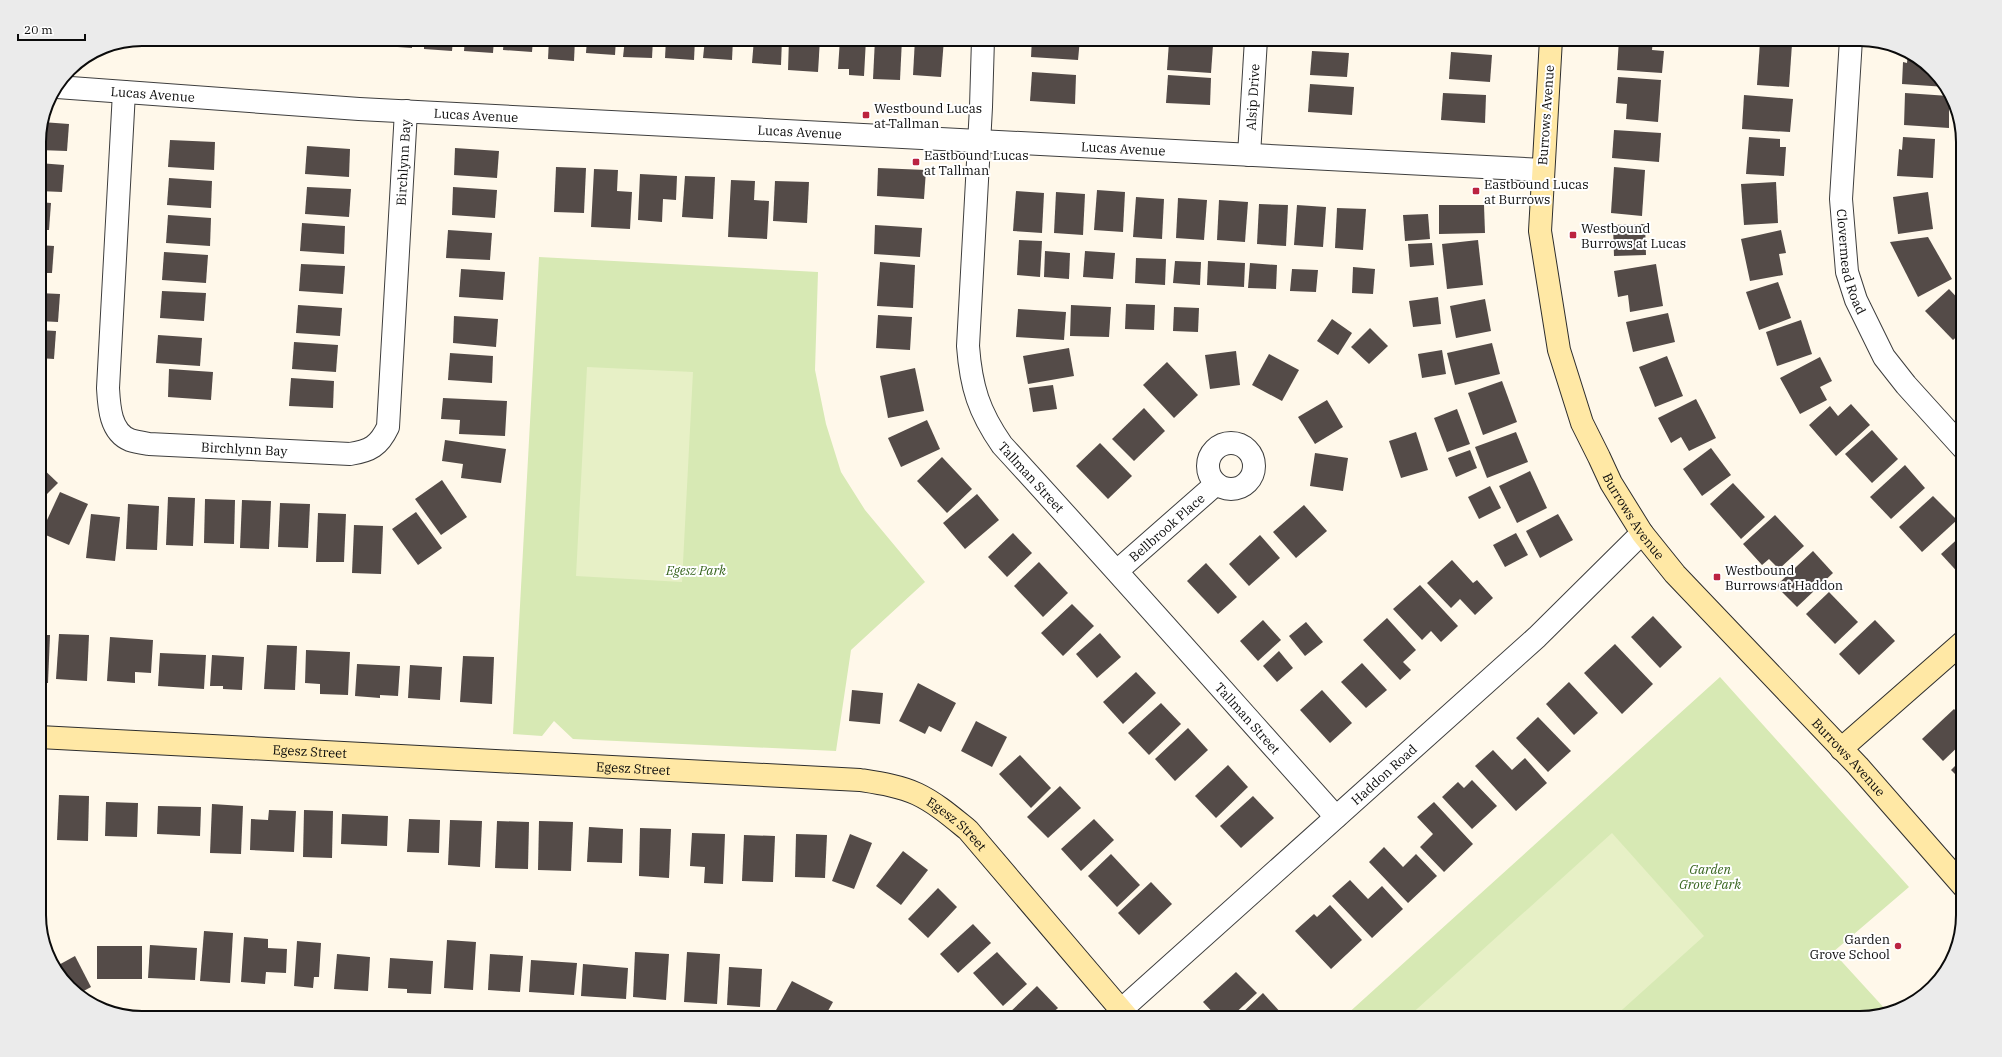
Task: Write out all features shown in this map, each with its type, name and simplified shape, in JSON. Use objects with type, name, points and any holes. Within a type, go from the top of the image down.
[{"type":"street","name":"Tallman Street","points":[[983,46],[968,346],[970,374],[977,400],[987,424],[1002,445],[1117,571],[1336,817]]},
{"type":"street","name":"Alsip Drive","points":[[1249,155],[1256,46]]},
{"type":"street","name":"Burrows Avenue","points":[[1551,46],[1540,231],[1559,350],[1582,424],[1611,483],[1642,533],[1675,574],[1841,748],[1956,878]]},
{"type":"street","name":"Clovermead Road","points":[[1852,46],[1841,199],[1847,272],[1856,300],[1884,357],[1906,385],[1956,440]]},
{"type":"street","name":"Lucas Avenue","points":[[63,87],[406,111],[979,142],[1543,170]]},
{"type":"street","name":"Birchlynn Bay","points":[[124,92],[108,388],[112,421],[120,432],[129,440],[149,444],[350,454],[363,452],[382,439],[388,427],[406,111]]},
{"type":"street","name":"Bellbrook Place","points":[[1117,571],[1216,484]]},
{"type":"street","name":"Haddon Road","points":[[1127,1011],[1336,817],[1537,637],[1642,533]]},
{"type":"street","points":[[1841,748],[1956,648]]},
{"type":"street","name":"Egesz Street","points":[[46,737],[860,780],[895,786],[917,794],[943,810],[968,830],[1121,1011]]},
{"type":"green space","name":"Egesz Park","points":[[539,257],[818,272],[815,370],[826,424],[841,472],[865,510],[925,582],[851,650],[836,751],[573,739],[554,721],[542,736],[513,734]]},
{"type":"green space","points":[[587,367],[693,372],[682,582],[576,576]]},
{"type":"green space","name":"Garden Grove Park","points":[[1720,677],[1909,887],[1833,952],[1884,1008],[1860,1011],[1351,1011]]},
{"type":"green space","points":[[1612,833],[1704,936],[1621,1011],[1415,1011]]},
{"type":"building","points":[[383,46],[412,46],[412,48]]},
{"type":"building","points":[[424,46],[452,46],[452,51],[424,49]]},
{"type":"building","points":[[464,46],[494,46],[493,53],[464,51]]},
{"type":"building","points":[[503,46],[532,46],[532,52],[503,50]]},
{"type":"building","points":[[549,46],[575,46],[574,61],[548,59]]},
{"type":"building","points":[[586,46],[616,46],[615,55],[586,53]]},
{"type":"building","points":[[624,46],[653,46],[652,58],[623,57]]},
{"type":"building","points":[[666,46],[695,46],[694,60],[665,58]]},
{"type":"building","points":[[704,46],[733,46],[732,60],[703,58]]},
{"type":"building","points":[[753,46],[782,46],[781,65],[752,63]]},
{"type":"building","points":[[789,46],[820,46],[818,72],[788,70]]},
{"type":"building","points":[[840,46],[866,46],[864,76],[849,75],[849,69],[838,69]]},
{"type":"building","points":[[875,46],[902,46],[900,80],[873,79]]},
{"type":"building","points":[[915,46],[943,46],[941,77],[913,75]]},
{"type":"building","points":[[1032,46],[1079,46],[1078,60],[1031,57]]},
{"type":"building","points":[[1169,46],[1213,46],[1211,73],[1167,70]]},
{"type":"building","points":[[1619,46],[1652,46],[1652,50],[1664,51],[1662,73],[1617,70]]},
{"type":"building","points":[[1760,46],[1792,46],[1789,87],[1757,85]]},
{"type":"building","points":[[1312,51],[1349,53],[1347,77],[1310,75]]},
{"type":"building","points":[[1451,52],[1492,55],[1490,82],[1449,79]]},
{"type":"building","points":[[1907,59],[1913,62],[1923,70],[1938,86],[1902,84],[1903,62],[1907,63]]},
{"type":"building","points":[[1032,72],[1076,75],[1075,104],[1030,101]]},
{"type":"building","points":[[1168,75],[1211,78],[1210,105],[1166,103]]},
{"type":"building","points":[[1618,77],[1661,80],[1658,122],[1626,119],[1627,104],[1616,103]]},
{"type":"building","points":[[1310,84],[1354,87],[1352,115],[1308,112]]},
{"type":"building","points":[[1443,93],[1486,95],[1485,123],[1441,120]]},
{"type":"building","points":[[1905,93],[1944,96],[1949,107],[1949,128],[1904,125]]},
{"type":"building","points":[[1744,95],[1793,99],[1790,132],[1742,129]]},
{"type":"building","points":[[48,122],[69,124],[67,151],[46,150]]},
{"type":"building","points":[[1614,130],[1661,133],[1659,162],[1612,158]]},
{"type":"building","points":[[1749,137],[1780,139],[1780,147],[1786,147],[1784,176],[1746,174]]},
{"type":"building","points":[[1903,137],[1935,139],[1933,178],[1897,176],[1899,149],[1902,150]]},
{"type":"building","points":[[170,140],[215,142],[214,170],[168,167]]},
{"type":"building","points":[[307,146],[350,149],[349,177],[305,174]]},
{"type":"building","points":[[455,148],[499,151],[497,178],[454,175]]},
{"type":"building","points":[[46,164],[64,165],[62,192],[46,191]]},
{"type":"building","points":[[556,167],[586,168],[584,213],[554,212]]},
{"type":"building","points":[[1614,167],[1645,170],[1642,216],[1611,213]]},
{"type":"building","points":[[878,168],[926,170],[924,199],[877,196]]},
{"type":"building","points":[[594,169],[618,170],[617,191],[632,192],[630,229],[591,227]]},
{"type":"building","points":[[640,174],[677,176],[676,200],[663,199],[662,222],[638,220]]},
{"type":"building","points":[[685,176],[715,177],[713,219],[682,217]]},
{"type":"building","points":[[169,178],[212,181],[211,208],[167,205]]},
{"type":"building","points":[[731,180],[755,181],[754,200],[769,201],[767,239],[728,237]]},
{"type":"building","points":[[775,181],[809,182],[807,223],[773,221]]},
{"type":"building","points":[[1776,182],[1778,223],[1744,225],[1741,184]]},
{"type":"building","points":[[307,187],[351,189],[349,217],[305,214]]},
{"type":"building","points":[[453,187],[497,190],[495,218],[452,215]]},
{"type":"building","points":[[1097,190],[1125,192],[1123,232],[1094,230]]},
{"type":"building","points":[[1016,191],[1044,193],[1042,233],[1013,231]]},
{"type":"building","points":[[1056,192],[1085,194],[1083,235],[1054,233]]},
{"type":"building","points":[[1928,192],[1933,229],[1898,234],[1893,197]]},
{"type":"building","points":[[1136,197],[1164,199],[1162,239],[1133,237]]},
{"type":"building","points":[[1178,198],[1207,200],[1204,240],[1176,238]]},
{"type":"building","points":[[1219,200],[1248,202],[1245,242],[1217,240]]},
{"type":"building","points":[[46,203],[51,203],[49,230],[46,230]]},
{"type":"building","points":[[1259,204],[1288,205],[1286,246],[1257,244]]},
{"type":"building","points":[[1297,205],[1326,207],[1323,247],[1294,245]]},
{"type":"building","points":[[1439,205],[1484,205],[1485,233],[1439,234]]},
{"type":"building","points":[[1337,208],[1366,209],[1363,250],[1335,248]]},
{"type":"building","points":[[1428,214],[1430,239],[1405,241],[1403,215]]},
{"type":"building","points":[[168,215],[211,218],[210,246],[166,243]]},
{"type":"building","points":[[302,223],[345,226],[344,254],[300,251]]},
{"type":"building","points":[[1645,224],[1646,255],[1614,256],[1613,225]]},
{"type":"building","points":[[875,225],[922,228],[920,257],[874,254]]},
{"type":"building","points":[[448,230],[492,233],[490,260],[446,258]]},
{"type":"building","points":[[1781,230],[1786,253],[1779,254],[1783,275],[1750,281],[1741,239]]},
{"type":"building","points":[[1928,237],[1952,279],[1918,297],[1890,242]]},
{"type":"building","points":[[1019,240],[1042,241],[1040,277],[1017,275]]},
{"type":"building","points":[[1478,240],[1483,285],[1447,289],[1442,244]]},
{"type":"building","points":[[1432,243],[1434,265],[1410,267],[1408,244]]},
{"type":"building","points":[[46,245],[54,246],[52,273],[46,273]]},
{"type":"building","points":[[1045,251],[1070,253],[1069,279],[1044,277]]},
{"type":"building","points":[[1085,251],[1115,253],[1113,279],[1083,277]]},
{"type":"building","points":[[164,252],[208,255],[206,283],[162,280]]},
{"type":"building","points":[[1136,258],[1166,259],[1165,285],[1135,283]]},
{"type":"building","points":[[1175,261],[1201,262],[1200,285],[1173,283]]},
{"type":"building","points":[[1208,261],[1245,263],[1244,287],[1207,285]]},
{"type":"building","points":[[880,262],[915,265],[913,308],[877,306]]},
{"type":"building","points":[[1250,263],[1277,265],[1276,289],[1248,288]]},
{"type":"building","points":[[301,264],[345,266],[343,294],[299,291]]},
{"type":"building","points":[[1656,264],[1663,306],[1630,312],[1628,295],[1618,297],[1614,271]]},
{"type":"building","points":[[1353,267],[1375,269],[1373,294],[1352,293]]},
{"type":"building","points":[[461,269],[505,272],[503,300],[459,297]]},
{"type":"building","points":[[1292,269],[1318,270],[1316,292],[1290,291]]},
{"type":"building","points":[[1778,282],[1791,318],[1759,330],[1746,292]]},
{"type":"building","points":[[1949,289],[1956,296],[1956,337],[1953,340],[1925,311]]},
{"type":"building","points":[[162,291],[206,293],[204,321],[160,318]]},
{"type":"building","points":[[46,293],[60,294],[58,322],[46,321]]},
{"type":"building","points":[[1438,297],[1441,324],[1413,327],[1409,301]]},
{"type":"building","points":[[1485,299],[1491,331],[1456,338],[1450,306]]},
{"type":"building","points":[[1126,304],[1155,305],[1154,330],[1125,329]]},
{"type":"building","points":[[298,305],[342,308],[340,336],[296,333]]},
{"type":"building","points":[[1071,305],[1111,307],[1109,337],[1070,336]]},
{"type":"building","points":[[1174,307],[1199,308],[1198,332],[1173,331]]},
{"type":"building","points":[[1018,309],[1066,312],[1064,340],[1016,337]]},
{"type":"building","points":[[1668,313],[1675,342],[1633,352],[1626,322]]},
{"type":"building","points":[[878,315],[912,317],[910,350],[876,348]]},
{"type":"building","points":[[454,316],[498,319],[496,347],[453,343]]},
{"type":"building","points":[[1332,319],[1352,333],[1338,355],[1317,341]]},
{"type":"building","points":[[1801,320],[1812,354],[1777,366],[1766,332]]},
{"type":"building","points":[[1370,328],[1388,346],[1369,364],[1351,347]]},
{"type":"building","points":[[46,330],[56,331],[54,359],[46,358]]},
{"type":"building","points":[[158,335],[202,338],[200,366],[156,363]]},
{"type":"building","points":[[294,342],[338,345],[336,372],[292,369]]},
{"type":"building","points":[[1492,343],[1500,374],[1455,385],[1447,353]]},
{"type":"building","points":[[1069,348],[1074,376],[1028,384],[1023,356]]},
{"type":"building","points":[[1442,350],[1446,374],[1422,378],[1418,354]]},
{"type":"building","points":[[1236,351],[1240,385],[1210,389],[1205,355]]},
{"type":"building","points":[[450,353],[493,356],[492,383],[448,380]]},
{"type":"building","points":[[1269,354],[1299,370],[1282,401],[1252,385]]},
{"type":"building","points":[[1667,356],[1683,396],[1655,407],[1639,367]]},
{"type":"building","points":[[1820,357],[1832,381],[1820,387],[1827,400],[1800,414],[1780,378]]},
{"type":"building","points":[[1167,362],[1198,395],[1174,418],[1143,385]]},
{"type":"building","points":[[915,368],[924,411],[888,418],[880,376]]},
{"type":"building","points":[[169,369],[213,372],[211,400],[168,397]]},
{"type":"building","points":[[291,378],[334,381],[333,408],[289,406]]},
{"type":"building","points":[[1502,381],[1517,422],[1483,435],[1468,393]]},
{"type":"building","points":[[1053,385],[1057,409],[1033,412],[1029,388]]},
{"type":"building","points":[[443,398],[507,401],[505,436],[459,434],[460,420],[441,419]]},
{"type":"building","points":[[1696,399],[1716,438],[1689,451],[1681,437],[1671,443],[1658,418]]},
{"type":"building","points":[[1327,400],[1343,427],[1315,444],[1298,417]]},
{"type":"building","points":[[1851,404],[1870,425],[1836,456],[1809,425],[1830,406],[1838,416]]},
{"type":"building","points":[[1144,408],[1165,431],[1134,461],[1112,439]]},
{"type":"building","points":[[1457,409],[1470,444],[1447,452],[1434,418]]},
{"type":"building","points":[[927,420],[940,449],[901,467],[888,438]]},
{"type":"building","points":[[1872,430],[1898,459],[1872,483],[1845,454]]},
{"type":"building","points":[[1416,432],[1428,470],[1401,478],[1389,441]]},
{"type":"building","points":[[1516,432],[1528,462],[1487,478],[1475,447]]},
{"type":"building","points":[[445,440],[506,449],[501,483],[461,478],[463,464],[442,461]]},
{"type":"building","points":[[1100,443],[1132,476],[1108,499],[1076,466]]},
{"type":"building","points":[[1711,448],[1731,475],[1702,496],[1683,469]]},
{"type":"building","points":[[1470,450],[1477,468],[1456,477],[1448,458]]},
{"type":"building","points":[[1315,453],[1348,458],[1343,491],[1310,486]]},
{"type":"building","points":[[942,457],[972,489],[947,513],[917,481]]},
{"type":"building","points":[[1905,465],[1925,488],[1891,519],[1870,497]]},
{"type":"building","points":[[1530,471],[1547,508],[1517,523],[1499,486]]},
{"type":"building","points":[[46,472],[58,483],[46,495]]},
{"type":"building","points":[[442,480],[467,517],[441,535],[415,499]]},
{"type":"building","points":[[1733,483],[1765,517],[1741,539],[1710,504]]},
{"type":"building","points":[[1490,486],[1501,508],[1479,519],[1468,497]]},
{"type":"building","points":[[60,492],[88,504],[69,545],[46,535],[46,522]]},
{"type":"building","points":[[977,494],[999,520],[965,549],[943,523]]},
{"type":"building","points":[[1933,496],[1956,519],[1956,521],[1922,552],[1899,527]]},
{"type":"building","points":[[168,497],[195,498],[193,546],[166,545]]},
{"type":"building","points":[[205,499],[235,500],[234,544],[204,543]]},
{"type":"building","points":[[242,500],[271,501],[269,549],[240,548]]},
{"type":"building","points":[[280,503],[310,504],[308,548],[278,547]]},
{"type":"building","points":[[128,504],[159,506],[157,550],[126,549]]},
{"type":"building","points":[[1304,505],[1327,531],[1296,558],[1273,532]]},
{"type":"building","points":[[416,512],[442,548],[418,565],[392,529]]},
{"type":"building","points":[[318,513],[346,514],[344,562],[316,562]]},
{"type":"building","points":[[91,514],[120,517],[115,561],[86,558]]},
{"type":"building","points":[[1558,514],[1573,540],[1540,558],[1526,531]]},
{"type":"building","points":[[1775,515],[1804,546],[1779,569],[1769,559],[1762,565],[1743,544]]},
{"type":"building","points":[[354,525],[383,526],[381,574],[352,573]]},
{"type":"building","points":[[1013,533],[1032,553],[1007,577],[988,557]]},
{"type":"building","points":[[1516,533],[1528,555],[1505,567],[1493,545]]},
{"type":"building","points":[[1260,535],[1280,558],[1249,586],[1229,564]]},
{"type":"building","points":[[1956,540],[1956,570],[1941,554]]},
{"type":"building","points":[[1813,551],[1833,573],[1797,607],[1776,586]]},
{"type":"building","points":[[1452,560],[1473,583],[1477,580],[1493,598],[1475,615],[1460,599],[1451,608],[1427,583]]},
{"type":"building","points":[[1039,562],[1068,593],[1043,617],[1014,586]]},
{"type":"building","points":[[1206,563],[1237,597],[1218,614],[1187,581]]},
{"type":"building","points":[[1420,585],[1458,626],[1441,642],[1431,631],[1422,640],[1393,609]]},
{"type":"building","points":[[1829,592],[1858,622],[1835,644],[1806,614]]},
{"type":"building","points":[[1072,604],[1094,626],[1063,656],[1041,633]]},
{"type":"building","points":[[1653,616],[1682,647],[1660,668],[1631,637]]},
{"type":"building","points":[[1387,618],[1416,650],[1403,662],[1411,670],[1400,680],[1363,640]]},
{"type":"building","points":[[1263,620],[1281,640],[1258,661],[1240,641]]},
{"type":"building","points":[[1875,620],[1895,641],[1859,675],[1839,654]]},
{"type":"building","points":[[1306,622],[1323,642],[1305,656],[1289,636]]},
{"type":"building","points":[[1100,633],[1121,657],[1097,678],[1076,654]]},
{"type":"building","points":[[59,634],[89,635],[87,681],[56,679]]},
{"type":"building","points":[[46,635],[50,635],[48,683],[46,683]]},
{"type":"building","points":[[110,637],[153,640],[151,673],[135,672],[135,683],[107,681]]},
{"type":"building","points":[[1615,644],[1653,684],[1622,714],[1584,673]]},
{"type":"building","points":[[267,645],[297,646],[295,690],[264,689]]},
{"type":"building","points":[[306,650],[350,652],[348,695],[320,694],[320,684],[305,683]]},
{"type":"building","points":[[1279,651],[1293,668],[1277,682],[1263,666]]},
{"type":"building","points":[[160,653],[206,655],[204,689],[158,686]]},
{"type":"building","points":[[212,655],[244,657],[242,690],[223,689],[223,686],[210,686]]},
{"type":"building","points":[[463,656],[494,657],[492,704],[460,702]]},
{"type":"building","points":[[1362,663],[1387,690],[1366,708],[1341,682]]},
{"type":"building","points":[[357,664],[400,666],[398,696],[380,695],[380,698],[355,696]]},
{"type":"building","points":[[410,665],[442,667],[440,700],[408,698]]},
{"type":"building","points":[[1136,672],[1156,693],[1123,724],[1103,702]]},
{"type":"building","points":[[1569,682],[1598,713],[1574,735],[1546,704]]},
{"type":"building","points":[[918,683],[956,703],[941,732],[929,726],[925,734],[899,721]]},
{"type":"building","points":[[852,690],[883,693],[880,724],[849,721]]},
{"type":"building","points":[[1322,690],[1352,723],[1330,743],[1300,710]]},
{"type":"building","points":[[1161,703],[1181,724],[1149,755],[1128,733]]},
{"type":"building","points":[[1954,709],[1956,711],[1956,749],[1943,761],[1922,739]]},
{"type":"building","points":[[1538,717],[1571,751],[1548,772],[1516,738]]},
{"type":"building","points":[[976,721],[1007,737],[992,767],[961,751]]},
{"type":"building","points":[[1188,728],[1208,750],[1175,781],[1155,759]]},
{"type":"building","points":[[1493,750],[1512,770],[1525,758],[1547,783],[1516,811],[1475,766]]},
{"type":"building","points":[[1020,755],[1051,788],[1031,808],[999,774]]},
{"type":"building","points":[[1228,765],[1248,787],[1216,818],[1195,796]]},
{"type":"building","points":[[1956,765],[1956,775],[1951,770]]},
{"type":"building","points":[[1472,780],[1497,806],[1472,829],[1442,797],[1458,782],[1464,788]]},
{"type":"building","points":[[1060,786],[1081,808],[1048,838],[1027,817]]},
{"type":"building","points":[[59,795],[89,796],[88,841],[57,840]]},
{"type":"building","points":[[1253,796],[1274,818],[1241,848],[1220,826]]},
{"type":"building","points":[[106,802],[138,803],[137,837],[105,836]]},
{"type":"building","points":[[1434,802],[1473,844],[1444,872],[1420,847],[1433,834],[1417,817]]},
{"type":"building","points":[[212,804],[243,806],[241,854],[210,853]]},
{"type":"building","points":[[158,806],[201,807],[200,836],[157,834]]},
{"type":"building","points":[[269,810],[296,811],[294,852],[250,850],[251,819],[268,820]]},
{"type":"building","points":[[304,810],[333,811],[332,858],[303,857]]},
{"type":"building","points":[[342,814],[388,816],[387,846],[341,844]]},
{"type":"building","points":[[409,819],[440,820],[439,853],[407,852]]},
{"type":"building","points":[[1094,819],[1114,840],[1081,871],[1061,849]]},
{"type":"building","points":[[450,820],[482,821],[480,867],[448,865]]},
{"type":"building","points":[[497,821],[529,822],[528,869],[495,868]]},
{"type":"building","points":[[539,821],[573,822],[571,871],[538,870]]},
{"type":"building","points":[[589,827],[623,829],[622,863],[587,862]]},
{"type":"building","points":[[640,828],[671,829],[669,878],[639,876]]},
{"type":"building","points":[[692,833],[725,834],[723,884],[704,883],[705,867],[690,866]]},
{"type":"building","points":[[796,834],[827,835],[825,878],[795,877]]},
{"type":"building","points":[[850,834],[872,843],[854,889],[832,881]]},
{"type":"building","points":[[744,835],[775,836],[773,882],[742,881]]},
{"type":"building","points":[[1384,847],[1403,867],[1416,854],[1437,876],[1408,903],[1369,862]]},
{"type":"building","points":[[903,851],[928,870],[901,905],[876,886]]},
{"type":"building","points":[[1111,854],[1140,885],[1117,907],[1088,876]]},
{"type":"building","points":[[1350,880],[1368,899],[1382,886],[1403,909],[1372,938],[1332,896]]},
{"type":"building","points":[[1151,882],[1172,904],[1139,935],[1118,913]]},
{"type":"building","points":[[938,888],[957,907],[928,938],[908,919]]},
{"type":"building","points":[[1330,905],[1362,940],[1331,969],[1295,931],[1314,914],[1317,917]]},
{"type":"building","points":[[973,924],[991,943],[958,973],[940,954]]},
{"type":"building","points":[[204,931],[233,933],[230,983],[200,981]]},
{"type":"building","points":[[244,937],[268,939],[268,948],[287,949],[286,973],[266,972],[265,984],[241,982]]},
{"type":"building","points":[[447,940],[476,942],[473,990],[444,988]]},
{"type":"building","points":[[297,941],[321,943],[319,977],[314,977],[313,988],[294,986]]},
{"type":"building","points":[[150,945],[197,948],[195,980],[148,978]]},
{"type":"building","points":[[97,946],[142,946],[142,979],[97,979]]},
{"type":"building","points":[[635,952],[669,954],[666,1000],[633,997]]},
{"type":"building","points":[[687,952],[720,954],[717,1004],[684,1002]]},
{"type":"building","points":[[997,952],[1027,984],[1003,1006],[973,973]]},
{"type":"building","points":[[337,954],[370,957],[368,991],[334,989]]},
{"type":"building","points":[[490,954],[523,956],[520,992],[488,990]]},
{"type":"building","points":[[75,956],[91,987],[84,991],[70,978],[60,964]]},
{"type":"building","points":[[390,958],[433,961],[431,994],[407,993],[407,989],[388,988]]},
{"type":"building","points":[[531,960],[577,963],[574,995],[529,992]]},
{"type":"building","points":[[583,964],[628,968],[626,999],[581,996]]},
{"type":"building","points":[[729,967],[762,969],[760,1007],[727,1005]]},
{"type":"building","points":[[1236,972],[1257,993],[1238,1011],[1211,1011],[1203,1002]]},
{"type":"building","points":[[792,981],[833,1002],[828,1011],[776,1010]]},
{"type":"building","points":[[1037,986],[1058,1008],[1055,1011],[1011,1011]]},
{"type":"building","points":[[1263,993],[1279,1011],[1244,1011]]},
{"type":"place","name":"Westbound Lucas at Tallman","points":[[866,115]]},
{"type":"place","name":"Eastbound Lucas at Tallman","points":[[916,162]]},
{"type":"place","name":"Eastbound Lucas at Burrows","points":[[1476,191]]},
{"type":"place","name":"Westbound Burrows at Lucas","points":[[1573,235]]},
{"type":"place","name":"Westbound Burrows at Haddon","points":[[1717,577]]},
{"type":"place","name":"Garden Grove School","points":[[1898,946]]}]
